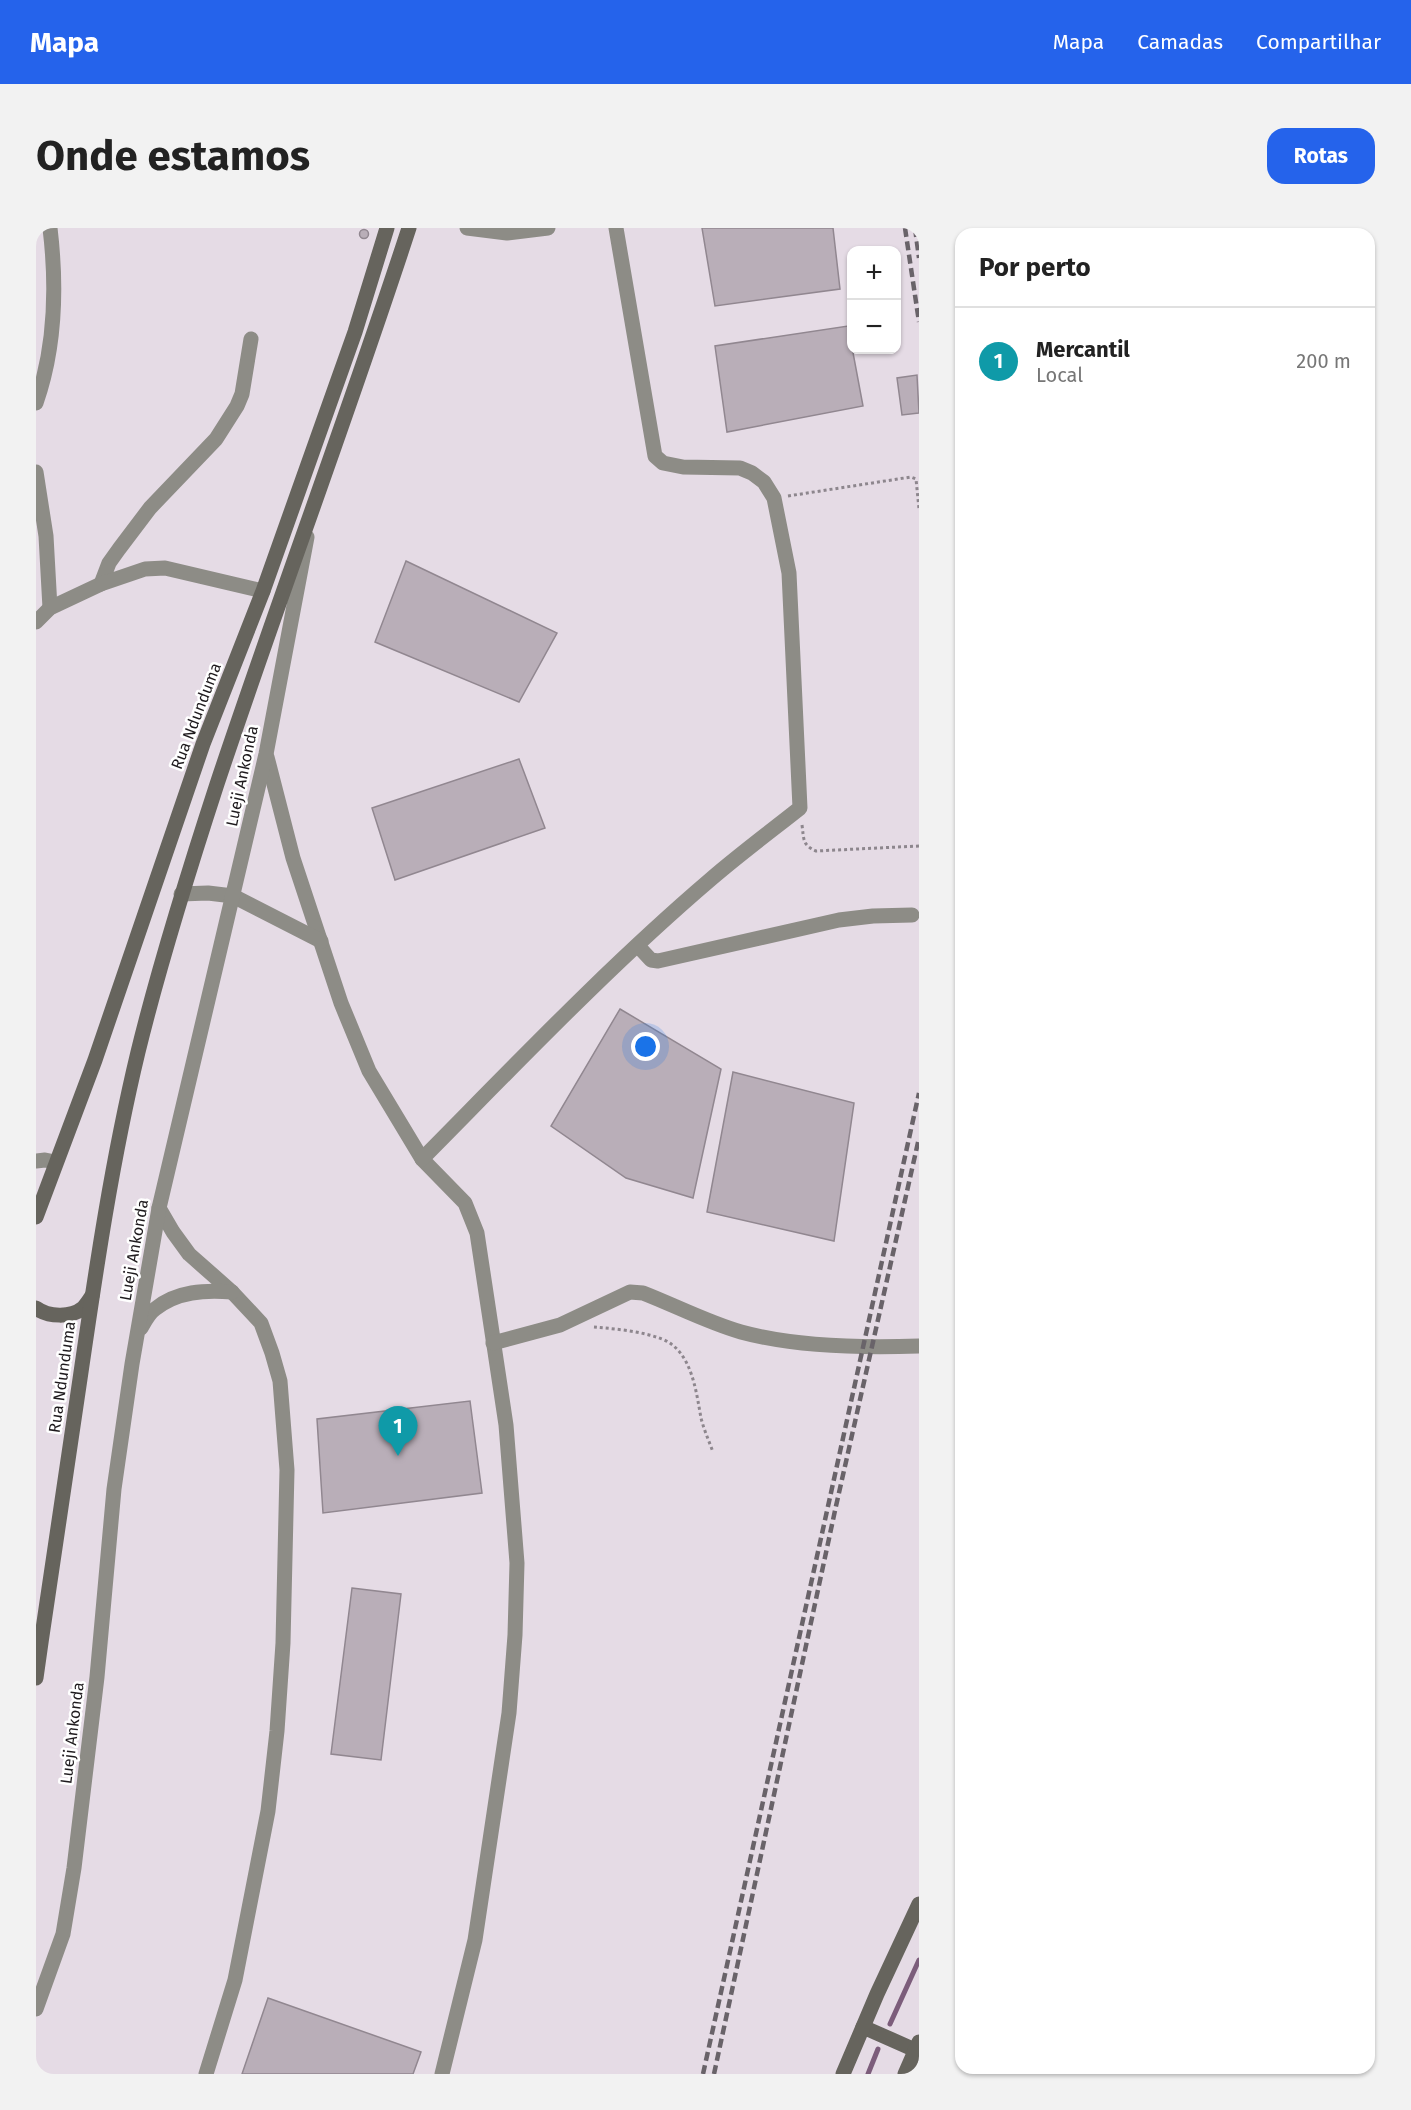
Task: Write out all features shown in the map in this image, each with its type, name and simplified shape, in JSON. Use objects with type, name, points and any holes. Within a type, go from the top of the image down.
[{"type":"main road","name":"Rua Ndunduma","points":[[36,1217],[99,1049],[203,744],[263,591],[355,332],[387,228]]},
{"type":"main road","points":[[181,894],[236,727],[376,330],[409,228]]},
{"type":"main road","name":"Lueji Ankonda","points":[[92,1296],[113,1168],[138,1051],[181,894]]},
{"type":"main road","name":"Rua Ndunduma","points":[[36,1678],[92,1296]]},
{"type":"main road","points":[[36,1308],[50,1314],[74,1313],[84,1308],[92,1296]]},
{"type":"main road","points":[[843,2074],[862,2027],[919,1904]]},
{"type":"main road","points":[[862,2027],[917,2046],[905,2074]]},
{"type":"street","points":[[36,403],[48,367],[53,322],[55,286],[50,228]]},
{"type":"street","points":[[467,228],[507,232],[548,228]]},
{"type":"street","points":[[422,1159],[638,946],[711,879],[800,808],[789,573],[774,498],[764,482],[740,468],[682,467],[663,463],[655,456],[616,228]]},
{"type":"street","points":[[100,584],[118,549],[150,508],[216,439],[237,406],[242,394],[251,339]]},
{"type":"street","points":[[36,472],[46,536],[50,608]]},
{"type":"street","name":"Lueji Ankonda","points":[[36,2009],[63,1934],[74,1868],[96,1677],[114,1489],[159,1208],[266,754],[314,504]]},
{"type":"street","points":[[36,622],[50,608],[100,584],[145,569],[165,568],[263,591]]},
{"type":"street","points":[[266,754],[293,858],[341,1003],[369,1071],[422,1159],[465,1203],[471,1213],[477,1233],[506,1425],[517,1563],[515,1635],[509,1713],[475,1940],[442,2074]]},
{"type":"street","points":[[181,894],[208,892],[233,896],[321,941]]},
{"type":"street","points":[[638,946],[651,960],[657,961],[839,920],[912,915]]},
{"type":"street","points":[[36,1161],[55,1162]]},
{"type":"street","points":[[159,1208],[189,1254],[232,1292],[261,1323],[273,1353],[280,1381],[287,1470],[283,1643],[277,1731],[268,1811],[235,1980],[206,2074]]},
{"type":"street","points":[[138,1332],[154,1310],[171,1299],[188,1293],[214,1290],[232,1292]]},
{"type":"street","points":[[493,1343],[576,1319],[630,1292],[643,1293],[740,1332],[780,1339],[862,1346],[919,1346]]},
{"type":"path","points":[[774,498],[911,477],[916,479],[919,509]]},
{"type":"path","points":[[800,808],[804,842],[807,847],[816,851],[919,846]]},
{"type":"path","points":[[576,1319],[588,1326],[648,1335],[673,1345],[680,1352],[693,1381],[701,1418],[714,1452]]},
{"type":"building","points":[[702,228],[833,228],[840,289],[715,306]]},
{"type":"building","points":[[364,229],[369,234],[364,239],[359,234]]},
{"type":"building","points":[[847,326],[847,354],[853,354],[863,406],[727,432],[715,346]]},
{"type":"building","points":[[917,375],[919,413],[902,415],[897,378]]},
{"type":"building","points":[[406,561],[557,633],[519,702],[375,642]]},
{"type":"building","points":[[519,759],[545,828],[395,880],[372,808]]},
{"type":"building","points":[[620,1009],[721,1069],[693,1198],[626,1178],[551,1126]]},
{"type":"building","points":[[733,1072],[854,1103],[834,1241],[707,1212]]},
{"type":"building","points":[[470,1401],[482,1493],[323,1513],[317,1419]]},
{"type":"building","points":[[352,1588],[401,1594],[381,1760],[331,1754]]},
{"type":"building","points":[[268,1998],[421,2052],[413,2074],[242,2074]]},
{"type":"waterway","points":[[890,2024],[919,1960]]},
{"type":"waterway","points":[[868,2074],[878,2049]]},
{"type":"railway","points":[[905,228],[919,322]]},
{"type":"railway","points":[[915,228],[919,258]]},
{"type":"railway","points":[[703,2074],[919,1093]]},
{"type":"railway","points":[[714,2074],[836,1506],[919,1138]]},
{"type":"place","name":"Mercantil","points":[[398,1456]]}]
